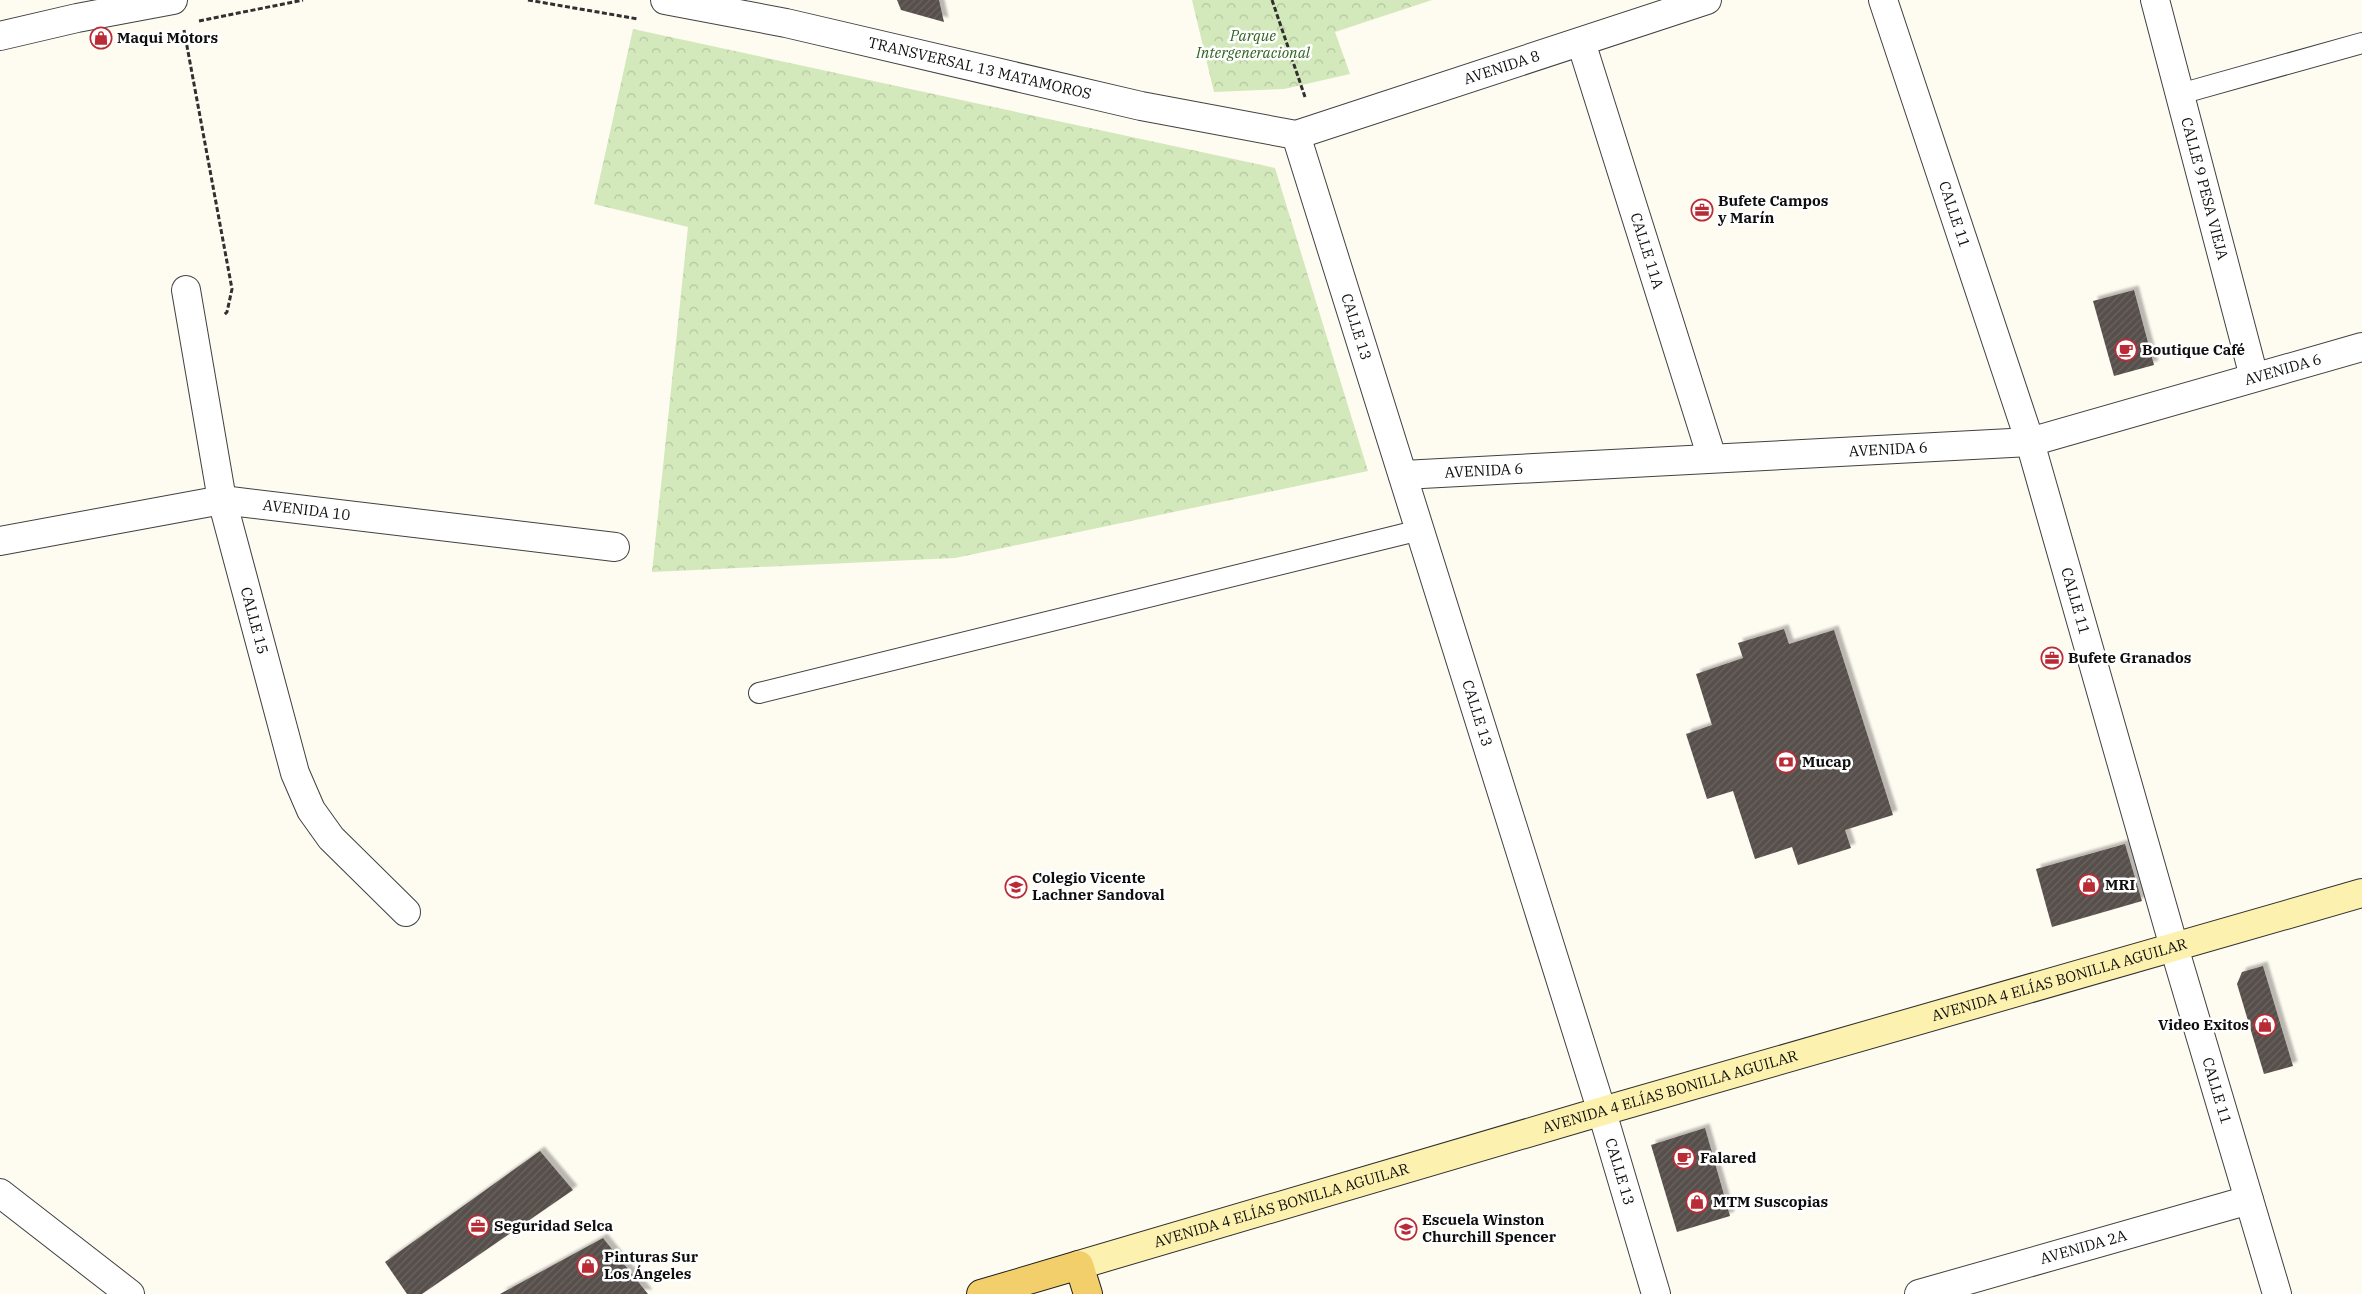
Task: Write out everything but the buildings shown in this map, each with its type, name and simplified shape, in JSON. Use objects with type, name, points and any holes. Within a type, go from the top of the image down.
[{"type":"main road","name":"AVENIDA 4 ELÍAS BONILLA AGUILAR","points":[[981,1294],[1079,1265]]},
{"type":"main road","points":[[1079,1265],[1088,1294]]},
{"type":"street","name":"TRANSVERSAL 13 MATAMOROS","points":[[665,0],[786,23],[1142,106],[1306,132]]},
{"type":"street","name":"AVENIDA 8","points":[[1306,132],[1707,0]]},
{"type":"street","name":"CALLE 11","points":[[1883,0],[2030,442],[2174,947],[2277,1294]]},
{"type":"street","name":"CALLE 9 PESA VIEJA","points":[[2155,0],[2254,377]]},
{"type":"street","points":[[0,36],[110,6],[178,12]]},
{"type":"street","name":"CALLE 11A","points":[[1581,42],[1712,458]]},
{"type":"street","name":"CALLE 13","points":[[1306,132],[1403,475],[1602,1112],[1656,1294]]},
{"type":"street","name":"CALLE 15","points":[[186,290],[222,500],[294,773],[311,810],[331,838],[406,912]]},
{"type":"street","name":"AVENIDA 6","points":[[1403,475],[2030,442],[2362,347]]},
{"type":"street","name":"AVENIDA 10","points":[[0,541],[222,500],[615,547]]},
{"type":"street","name":"AVENIDA 4 ELÍAS BONILLA AGUILAR","points":[[1079,1265],[2362,893]]},
{"type":"street","points":[[0,1193],[130,1294]]},
{"type":"street","name":"AVENIDA 2A","points":[[1919,1294],[2250,1200]]},
{"type":"lane","points":[[2180,94],[2362,43]]},
{"type":"lane","points":[[759,692],[1420,530]]},
{"type":"path","points":[[528,0],[642,19]]},
{"type":"path","points":[[1272,0],[1306,132]]},
{"type":"path","points":[[178,12],[232,289],[227,312],[213,325],[193,330]]},
{"type":"green space","name":"Parque Intergeneracional","points":[[1192,0],[1432,0],[1335,32],[1350,74],[1284,89],[1214,92]]},
{"type":"green space","points":[[633,29],[1275,168],[1368,471],[955,558],[652,572],[688,227],[594,204]]},
{"type":"place","name":"Maqui Motors","points":[[101,38]]},
{"type":"place","name":"Bufete Campos y Marín","points":[[1702,210]]},
{"type":"place","name":"Boutique Café","points":[[2126,350]]},
{"type":"place","name":"Bufete Granados","points":[[2052,658]]},
{"type":"place","name":"Mucap","points":[[1786,762]]},
{"type":"place","name":"MRI","points":[[2089,885]]},
{"type":"place","name":"Colegio Vicente Lachner Sandoval","points":[[1016,887]]},
{"type":"place","name":"Video Exitos","points":[[2265,1025]]},
{"type":"place","name":"Falared","points":[[1684,1158]]},
{"type":"place","name":"MTM Suscopias","points":[[1697,1202]]},
{"type":"place","name":"Seguridad Selca","points":[[478,1226]]},
{"type":"place","name":"Escuela Winston Churchill Spencer","points":[[1406,1229]]},
{"type":"place","name":"Pinturas Sur Los Ángeles","points":[[588,1266]]}]
